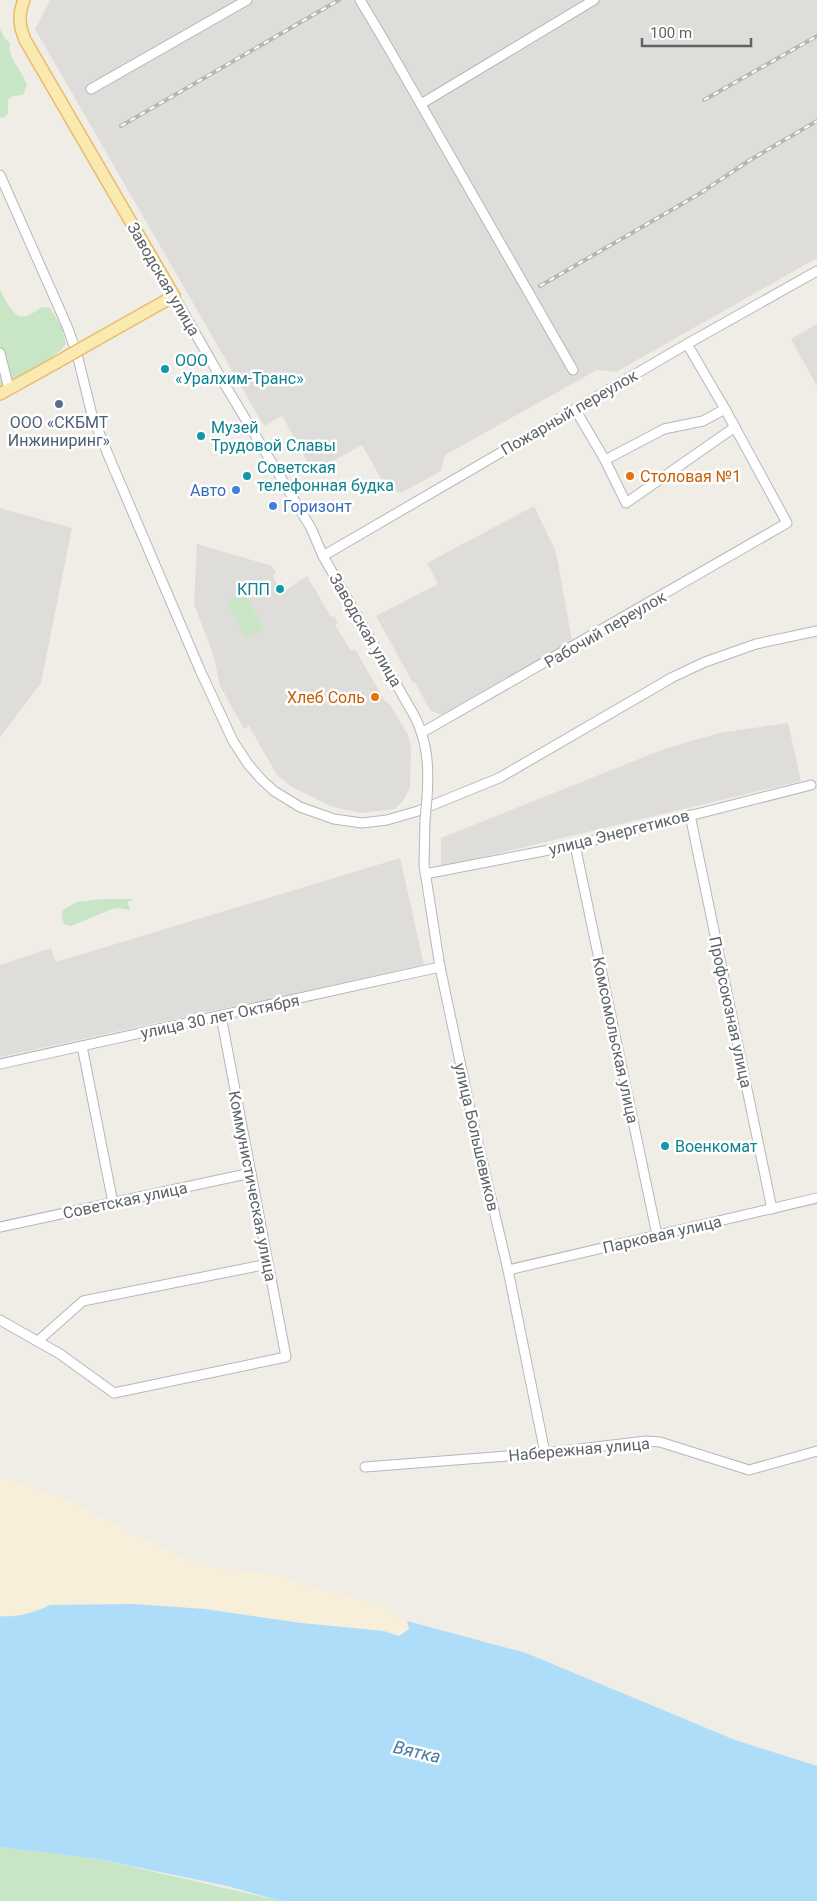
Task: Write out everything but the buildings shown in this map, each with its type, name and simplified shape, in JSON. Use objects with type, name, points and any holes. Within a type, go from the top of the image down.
[{"type":"main road","name":"Заводская улица","points":[[24,0],[19,14],[19,22],[25,40],[174,296]]},
{"type":"main road","points":[[4,391],[174,296]]},
{"type":"street","points":[[91,89],[247,0]]},
{"type":"street","points":[[360,0],[573,370]]},
{"type":"street","points":[[421,104],[594,0]]},
{"type":"street","points":[[0,174],[71,338],[92,414],[109,457],[196,661],[225,723],[242,755],[254,772],[274,791],[300,807],[334,819],[362,822],[387,820],[418,811],[498,778],[673,677],[705,662],[756,644],[817,631]]},
{"type":"street","name":"Пожарный переулок","points":[[323,556],[687,344],[817,272]]},
{"type":"street","name":"Заводская улица","points":[[174,296],[311,528],[323,556],[423,732],[429,767],[426,820]]},
{"type":"street","points":[[575,409],[605,460],[626,503],[735,427],[687,344]]},
{"type":"street","points":[[0,353],[4,391]]},
{"type":"street","points":[[605,460],[664,429],[703,421],[725,409]]},
{"type":"street","name":"Рабочий переулок","points":[[423,732],[670,592],[787,523],[735,427]]},
{"type":"street","name":"улица Энергетиков","points":[[425,874],[575,845],[811,785]]},
{"type":"street","name":"Профсоюзная улица","points":[[690,815],[772,1209]]},
{"type":"street","name":"улица Большевиков","points":[[426,820],[425,874],[440,967],[470,1109],[508,1270],[545,1453]]},
{"type":"street","name":"Комсомольская улица","points":[[575,845],[657,1235]]},
{"type":"street","name":"улица 30 лет Октября","points":[[0,1064],[440,967]]},
{"type":"street","name":"Коммунистическая улица","points":[[39,1340],[80,1367],[114,1393],[286,1357],[221,1016]]},
{"type":"street","points":[[82,1046],[113,1203]]},
{"type":"street","name":"Советская улица","points":[[0,1227],[251,1174]]},
{"type":"street","name":"Парковая улица","points":[[508,1270],[817,1198]]},
{"type":"street","points":[[0,1320],[39,1340],[83,1301],[268,1264]]},
{"type":"street","name":"Набережная улица","points":[[365,1467],[545,1453],[635,1442],[660,1442],[749,1470],[817,1451]]},
{"type":"shaded area","points":[[50,0],[817,0],[817,258],[616,372],[597,370],[445,455],[441,471],[401,493],[387,489],[362,445],[313,472],[282,416],[264,426],[35,29]]},
{"type":"shaded area","points":[[817,324],[817,386],[791,339]]},
{"type":"shaded area","points":[[534,506],[556,552],[572,641],[442,715],[430,710],[376,616],[438,584],[427,563]]},
{"type":"shaded area","points":[[0,508],[72,528],[41,683],[0,737]]},
{"type":"shaded area","points":[[197,544],[272,566],[276,573],[273,575],[277,584],[280,583],[285,591],[307,576],[331,617],[334,616],[338,623],[335,625],[351,651],[355,649],[384,700],[390,705],[408,735],[411,748],[410,788],[403,801],[395,809],[361,813],[333,807],[292,787],[277,775],[249,726],[244,729],[220,686],[214,657],[194,604]]},
{"type":"shaded area","points":[[788,723],[801,781],[441,867],[441,838],[664,749],[719,733]]},
{"type":"shaded area","points":[[400,858],[424,965],[0,1057],[0,965],[51,948],[56,962]]},
{"type":"green space","points":[[0,28],[4,38],[10,43],[13,59],[27,85],[23,95],[13,96],[8,100],[8,114],[3,118],[0,117]]},
{"type":"green space","points":[[0,289],[11,309],[19,316],[24,317],[41,308],[50,308],[62,328],[66,344],[61,350],[32,371],[0,388]]},
{"type":"green space","points":[[244,593],[264,628],[246,638],[227,602]]},
{"type":"green space","points":[[102,899],[135,899],[128,902],[130,910],[112,909],[71,926],[64,924],[62,919],[63,910],[77,902]]},
{"type":"green space","points":[[0,1847],[98,1859],[281,1901],[0,1901]]},
{"type":"sand","points":[[7,1478],[66,1499],[141,1538],[206,1567],[287,1577],[300,1584],[371,1602],[407,1621],[410,1629],[399,1636],[384,1631],[301,1623],[205,1609],[133,1604],[50,1605],[25,1614],[0,1616],[0,1480]]},
{"type":"water","name":"Вятка","points":[[133,1604],[205,1609],[301,1623],[384,1631],[399,1636],[409,1629],[407,1621],[526,1653],[735,1740],[817,1766],[817,1901],[281,1901],[227,1886],[98,1859],[0,1847],[0,1616],[25,1614],[50,1605]]},
{"type":"railway","points":[[121,126],[339,0]]},
{"type":"railway","points":[[704,100],[817,36]]},
{"type":"railway","points":[[540,286],[699,194],[750,160],[817,121]]},
{"type":"place","name":"ООО «Уралхим-Транс»","points":[[165,369]]},
{"type":"place","name":"ООО «СКБМТ Инжиниринг»","points":[[59,404]]},
{"type":"place","name":"Музей Трудовой Славы","points":[[201,436]]},
{"type":"place","name":"Советская телефонная будка","points":[[247,476]]},
{"type":"place","name":"Столовая №1","points":[[630,476]]},
{"type":"place","name":"Авто","points":[[236,490]]},
{"type":"place","name":"Горизонт","points":[[273,506]]},
{"type":"place","name":"КПП","points":[[280,589]]},
{"type":"place","name":"Хлеб Соль","points":[[375,697]]},
{"type":"place","name":"Военкомат","points":[[665,1146]]}]
